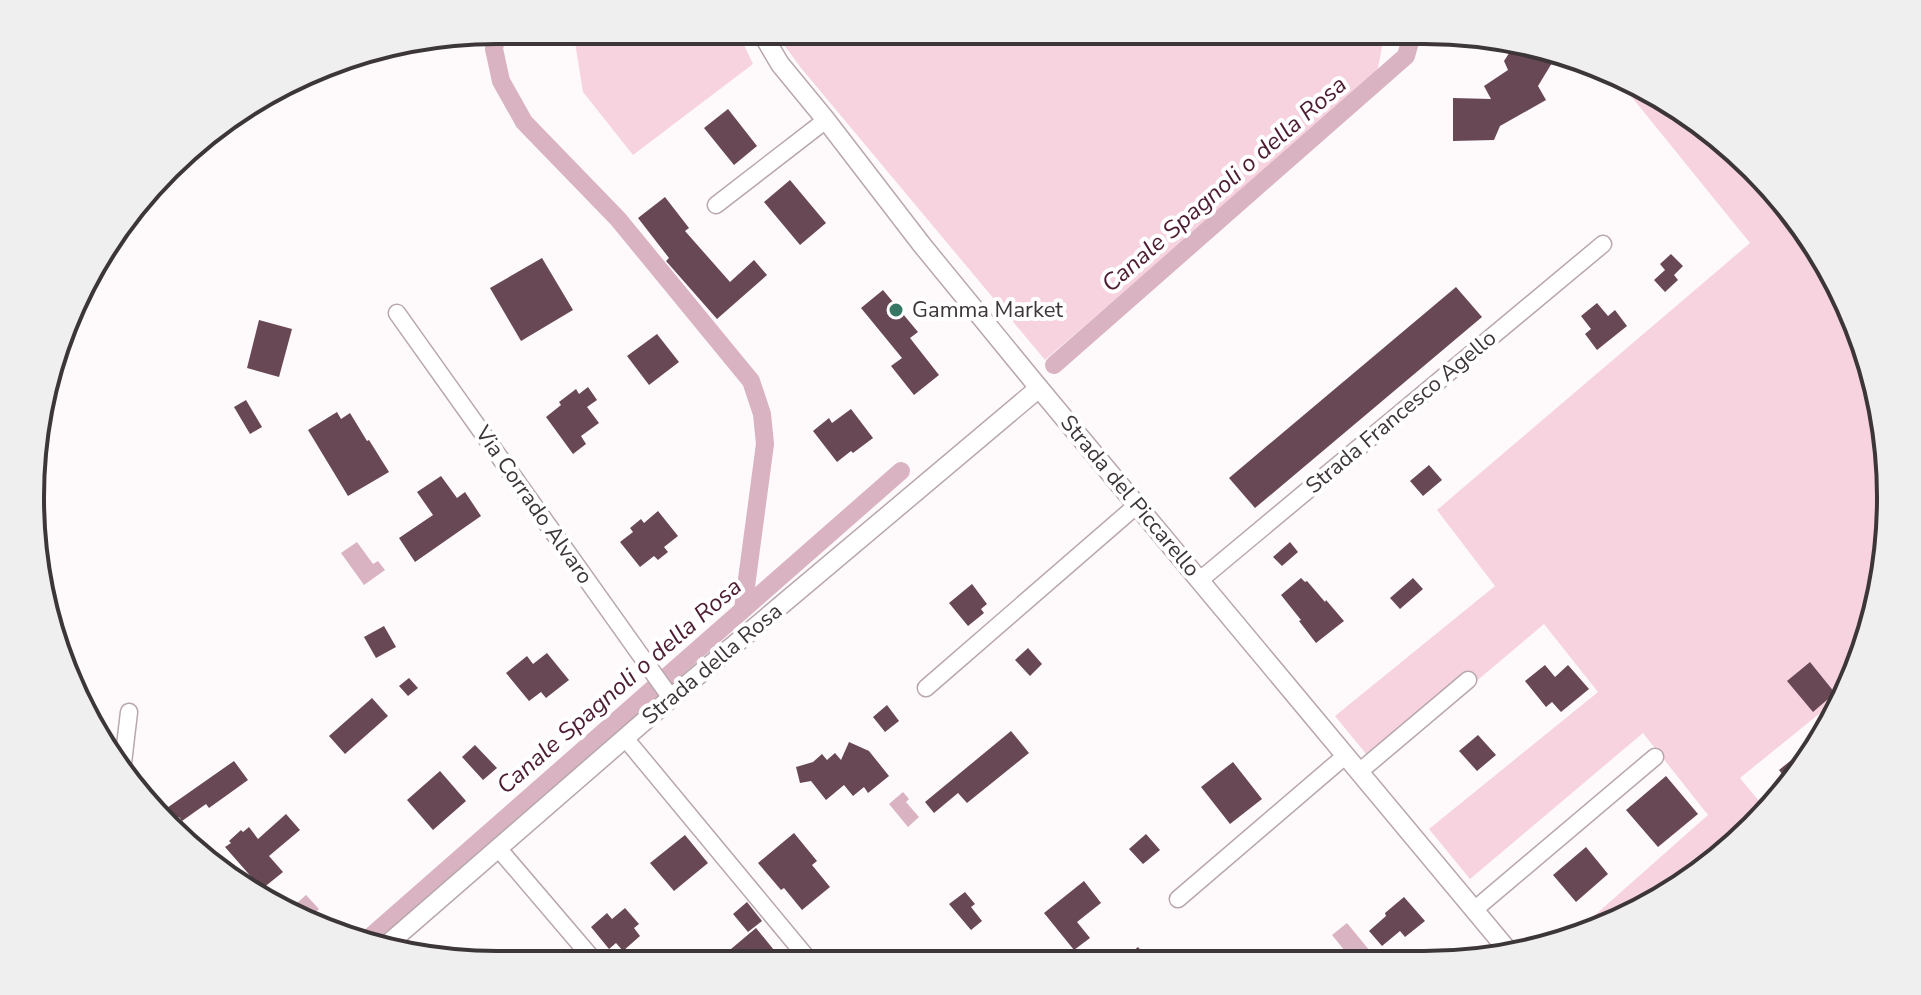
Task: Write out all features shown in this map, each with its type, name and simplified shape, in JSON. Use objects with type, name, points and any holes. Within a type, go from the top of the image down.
[{"type":"street","name":"Strada del Piccarello","points":[[768,44],[922,245],[1502,944]]},
{"type":"street","points":[[716,205],[826,120]]},
{"type":"street","name":"Strada Francesco Agello","points":[[1200,580],[1603,244]]},
{"type":"street","name":"Via Corrado Alvaro","points":[[397,313],[671,698]]},
{"type":"street","name":"Strada della Rosa","points":[[394,939],[671,698],[1039,388]]},
{"type":"street","points":[[926,688],[1137,505]]},
{"type":"street","points":[[1359,772],[1468,680]]},
{"type":"street","points":[[124,755],[129,712]]},
{"type":"street","points":[[625,738],[802,951]]},
{"type":"street","points":[[1178,899],[1345,756]]},
{"type":"street","points":[[1474,910],[1655,757]]},
{"type":"street","points":[[498,848],[586,951]]},
{"type":"shaded area","points":[[575,44],[744,44],[753,64],[633,155],[583,92]]},
{"type":"shaded area","points":[[783,44],[1383,44],[1377,73],[1045,360]]},
{"type":"shaded area","points":[[1629,94],[1700,138],[1764,198],[1816,271],[1853,352],[1862,380],[1873,438],[1876,527],[1862,615],[1842,671],[1823,710],[1740,778],[1760,802],[1700,857],[1650,890],[1592,918],[1708,815],[1643,733],[1470,879],[1429,829],[1598,692],[1544,624],[1376,766],[1335,716],[1495,586],[1437,510],[1750,243]]},
{"type":"shaded area","points":[[357,542],[373,564],[378,561],[385,570],[364,585],[341,553]]},
{"type":"shaded area","points":[[903,792],[909,799],[906,802],[919,817],[908,827],[889,804]]},
{"type":"shaded area","points":[[306,895],[319,909],[316,912],[296,904]]},
{"type":"shaded area","points":[[1347,923],[1370,951],[1345,951],[1332,935]]},
{"type":"building","points":[[1509,53],[1552,63],[1538,86],[1546,100],[1500,126],[1494,140],[1453,141],[1453,98],[1491,99],[1484,86],[1508,70],[1504,61]]},
{"type":"building","points":[[728,109],[757,146],[734,165],[704,128]]},
{"type":"building","points":[[790,180],[826,223],[800,245],[764,202]]},
{"type":"building","points":[[665,197],[689,228],[685,231],[730,282],[754,260],[767,275],[717,319],[666,261],[669,258],[638,218]]},
{"type":"building","points":[[1671,254],[1683,266],[1674,275],[1678,280],[1665,292],[1654,280],[1665,270],[1660,264]]},
{"type":"building","points":[[542,258],[573,310],[521,341],[490,288]]},
{"type":"building","points":[[1456,287],[1482,317],[1255,508],[1229,478]]},
{"type":"building","points":[[883,290],[918,332],[910,338],[939,375],[914,395],[891,366],[902,358],[861,308]]},
{"type":"building","points":[[1597,303],[1608,316],[1615,310],[1627,326],[1597,350],[1585,334],[1591,329],[1581,316]]},
{"type":"building","points":[[259,320],[292,329],[279,377],[247,368]]},
{"type":"building","points":[[657,334],[679,362],[649,385],[627,356]]},
{"type":"building","points":[[588,387],[597,400],[587,407],[599,423],[581,436],[586,444],[573,454],[546,417],[576,389],[579,394]]},
{"type":"building","points":[[246,400],[262,427],[250,434],[234,407]]},
{"type":"building","points":[[851,409],[873,438],[837,462],[813,431],[829,418],[832,423]]},
{"type":"building","points":[[337,412],[341,419],[350,413],[389,472],[348,496],[308,430]]},
{"type":"building","points":[[1429,465],[1442,480],[1423,496],[1410,481]]},
{"type":"building","points":[[441,476],[457,498],[465,492],[481,516],[415,562],[399,538],[433,515],[417,492]]},
{"type":"building","points":[[658,511],[678,536],[664,547],[668,552],[658,560],[654,556],[640,567],[620,542],[633,532],[630,528],[641,519],[644,523]]},
{"type":"building","points":[[1290,542],[1298,552],[1282,566],[1273,557]]},
{"type":"building","points":[[1301,578],[1344,621],[1316,643],[1281,595]]},
{"type":"building","points":[[1413,578],[1423,589],[1400,609],[1390,598]]},
{"type":"building","points":[[972,584],[987,604],[981,609],[984,613],[968,626],[949,603]]},
{"type":"building","points":[[384,626],[396,647],[376,658],[364,637]]},
{"type":"building","points":[[1028,648],[1042,664],[1030,676],[1015,660]]},
{"type":"building","points":[[547,653],[569,680],[546,698],[541,692],[529,701],[506,673],[527,656],[533,664]]},
{"type":"building","points":[[1810,662],[1833,691],[1813,712],[1787,681]]},
{"type":"building","points":[[1545,665],[1555,677],[1568,665],[1589,689],[1561,712],[1552,702],[1546,707],[1525,681]]},
{"type":"building","points":[[409,678],[418,688],[408,696],[399,686]]},
{"type":"building","points":[[372,698],[388,716],[345,754],[329,736]]},
{"type":"building","points":[[887,705],[899,721],[885,732],[873,717]]},
{"type":"building","points":[[1011,731],[1029,753],[967,803],[958,793],[934,813],[925,802]]},
{"type":"building","points":[[1478,735],[1496,755],[1477,771],[1459,751]]},
{"type":"building","points":[[849,742],[869,751],[889,776],[868,793],[864,787],[853,796],[844,785],[826,800],[811,781],[800,783],[796,767],[813,762],[822,754],[827,760],[835,753],[841,760]]},
{"type":"building","points":[[475,745],[497,768],[483,780],[462,757]]},
{"type":"building","points":[[1795,757],[1783,775],[1779,770]]},
{"type":"building","points":[[234,761],[248,780],[209,808],[206,804],[182,821],[167,808]]},
{"type":"building","points":[[1233,762],[1262,799],[1230,824],[1201,787]]},
{"type":"building","points":[[440,771],[466,801],[433,830],[407,800]]},
{"type":"building","points":[[1666,776],[1698,814],[1658,847],[1626,810]]},
{"type":"building","points":[[286,814],[300,830],[269,856],[283,872],[265,886],[254,880],[225,847],[241,830],[243,832],[249,827],[258,839]]},
{"type":"building","points":[[794,833],[817,861],[812,865],[830,887],[802,910],[758,863]]},
{"type":"building","points":[[1146,834],[1160,850],[1143,864],[1129,849]]},
{"type":"building","points":[[685,835],[708,863],[674,891],[650,863]]},
{"type":"building","points":[[1586,847],[1608,874],[1576,902],[1553,875]]},
{"type":"building","points":[[1084,881],[1101,903],[1077,922],[1090,938],[1074,950],[1044,913]]},
{"type":"building","points":[[965,892],[975,904],[971,907],[982,921],[971,930],[949,904]]},
{"type":"building","points":[[1404,897],[1425,921],[1405,937],[1400,931],[1382,946],[1369,931]]},
{"type":"building","points":[[747,902],[762,921],[748,932],[733,914]]},
{"type":"building","points":[[625,908],[639,924],[634,928],[640,936],[623,951],[616,943],[609,949],[591,927],[607,913],[612,919]]},
{"type":"building","points":[[756,928],[775,951],[733,951],[731,949]]},
{"type":"waterway","points":[[495,44],[501,81],[524,122],[618,219],[751,381],[762,414],[765,444],[743,609]]},
{"type":"waterway","name":"Canale Spagnoli o della Rosa","points":[[1054,365],[1406,56],[1409,44]]},
{"type":"waterway","name":"Canale Spagnoli o della Rosa","points":[[374,934],[901,471]]},
{"type":"place","name":"Gamma Market","points":[[896,310]]}]
